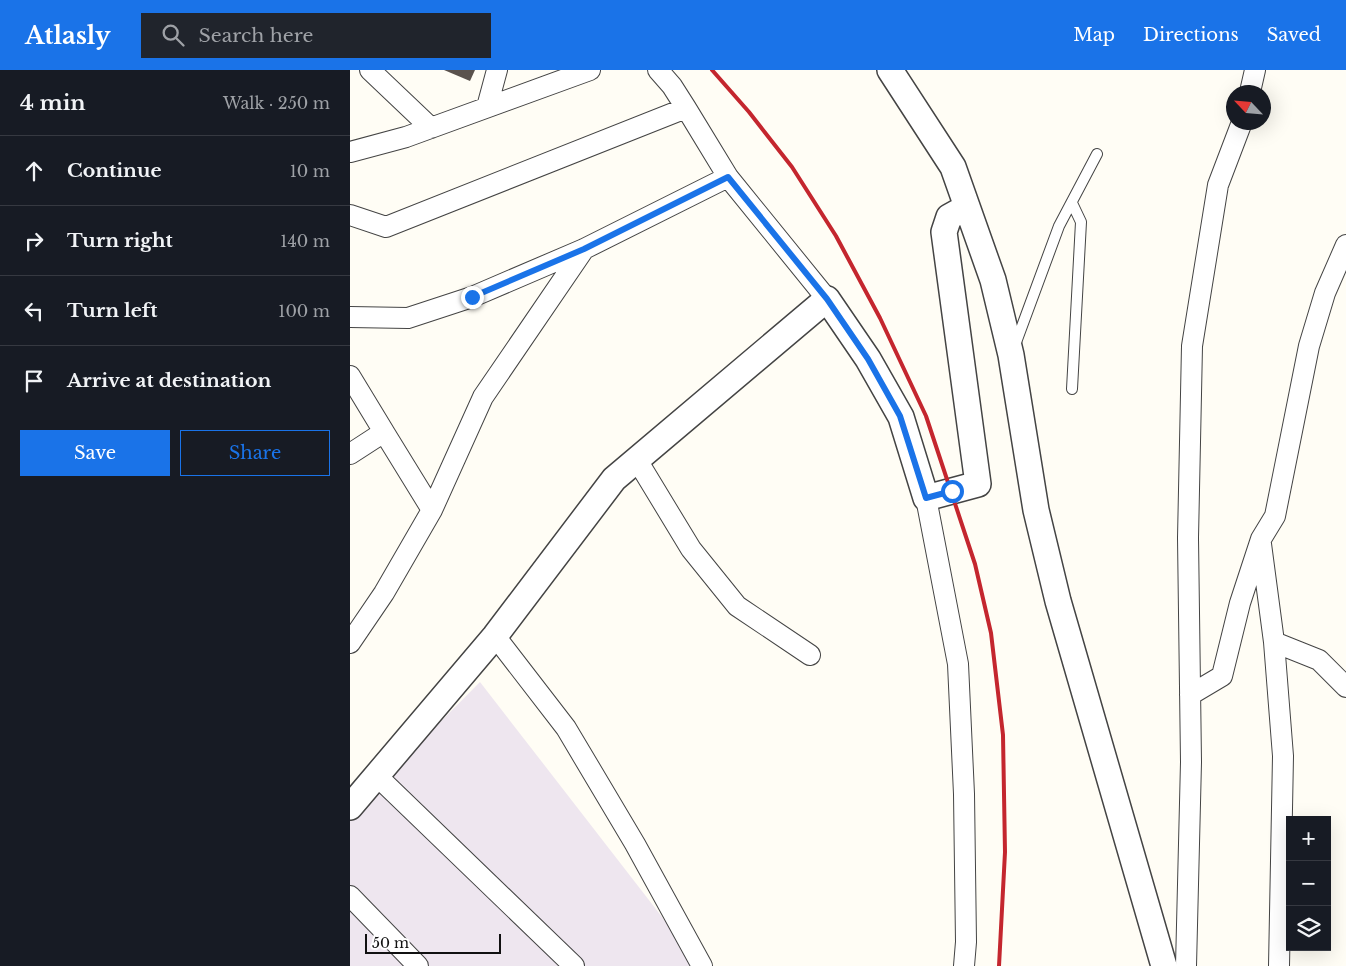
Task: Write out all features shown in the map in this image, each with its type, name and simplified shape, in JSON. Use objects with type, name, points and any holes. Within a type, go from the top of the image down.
[{"type":"street","points":[[370,70],[431,128]]},
{"type":"street","points":[[486,108],[497,70]]},
{"type":"street","points":[[350,152],[406,137],[590,70]]},
{"type":"street","points":[[658,70],[672,86],[728,177],[827,299],[868,359],[900,416],[926,498],[958,664],[964,794],[966,942],[964,966]]},
{"type":"street","points":[[890,70],[953,167],[993,280],[1011,355],[1036,510],[1058,601],[1164,966]]},
{"type":"street","points":[[1252,85],[1255,70]]},
{"type":"street","points":[[350,215],[386,227],[686,108]]},
{"type":"street","points":[[1186,966],[1191,772],[1188,538],[1192,346],[1218,185],[1239,130]]},
{"type":"street","points":[[350,317],[408,318],[472,297],[584,249],[728,177]]},
{"type":"street","points":[[926,498],[978,484],[944,232],[949,217],[967,207]]},
{"type":"street","points":[[1190,695],[1222,676],[1240,603],[1261,539],[1275,516],[1309,346],[1325,293],[1346,244]]},
{"type":"street","points":[[350,643],[384,592],[432,510],[484,397],[584,249]]},
{"type":"street","points":[[350,808],[495,636],[614,479],[827,299]]},
{"type":"street","points":[[350,376],[432,510]]},
{"type":"street","points":[[350,454],[384,432]]},
{"type":"street","points":[[637,460],[691,549],[737,606],[810,655]]},
{"type":"street","points":[[1261,539],[1274,642],[1283,756],[1279,966]]},
{"type":"street","points":[[495,636],[566,728],[635,844],[702,966]]},
{"type":"street","points":[[1274,642],[1319,660],[1346,687]]},
{"type":"street","points":[[377,776],[574,966]]},
{"type":"street","points":[[350,896],[418,966]]},
{"type":"lane","points":[[1011,355],[1059,226],[1097,154]]},
{"type":"lane","points":[[1072,202],[1081,222],[1072,389]]},
{"type":"shaded area","points":[[480,682],[700,966],[350,966],[350,813]]},
{"type":"building","points":[[444,70],[475,70],[470,81]]},
{"type":"railway","points":[[712,70],[749,112],[792,167],[836,236],[880,318],[926,416],[975,564],[991,633],[1003,735],[1005,852],[999,966]]},
{"type":"route","points":[[472,297],[584,249],[728,177],[827,299],[868,359],[900,416],[926,498],[952,491]]}]
